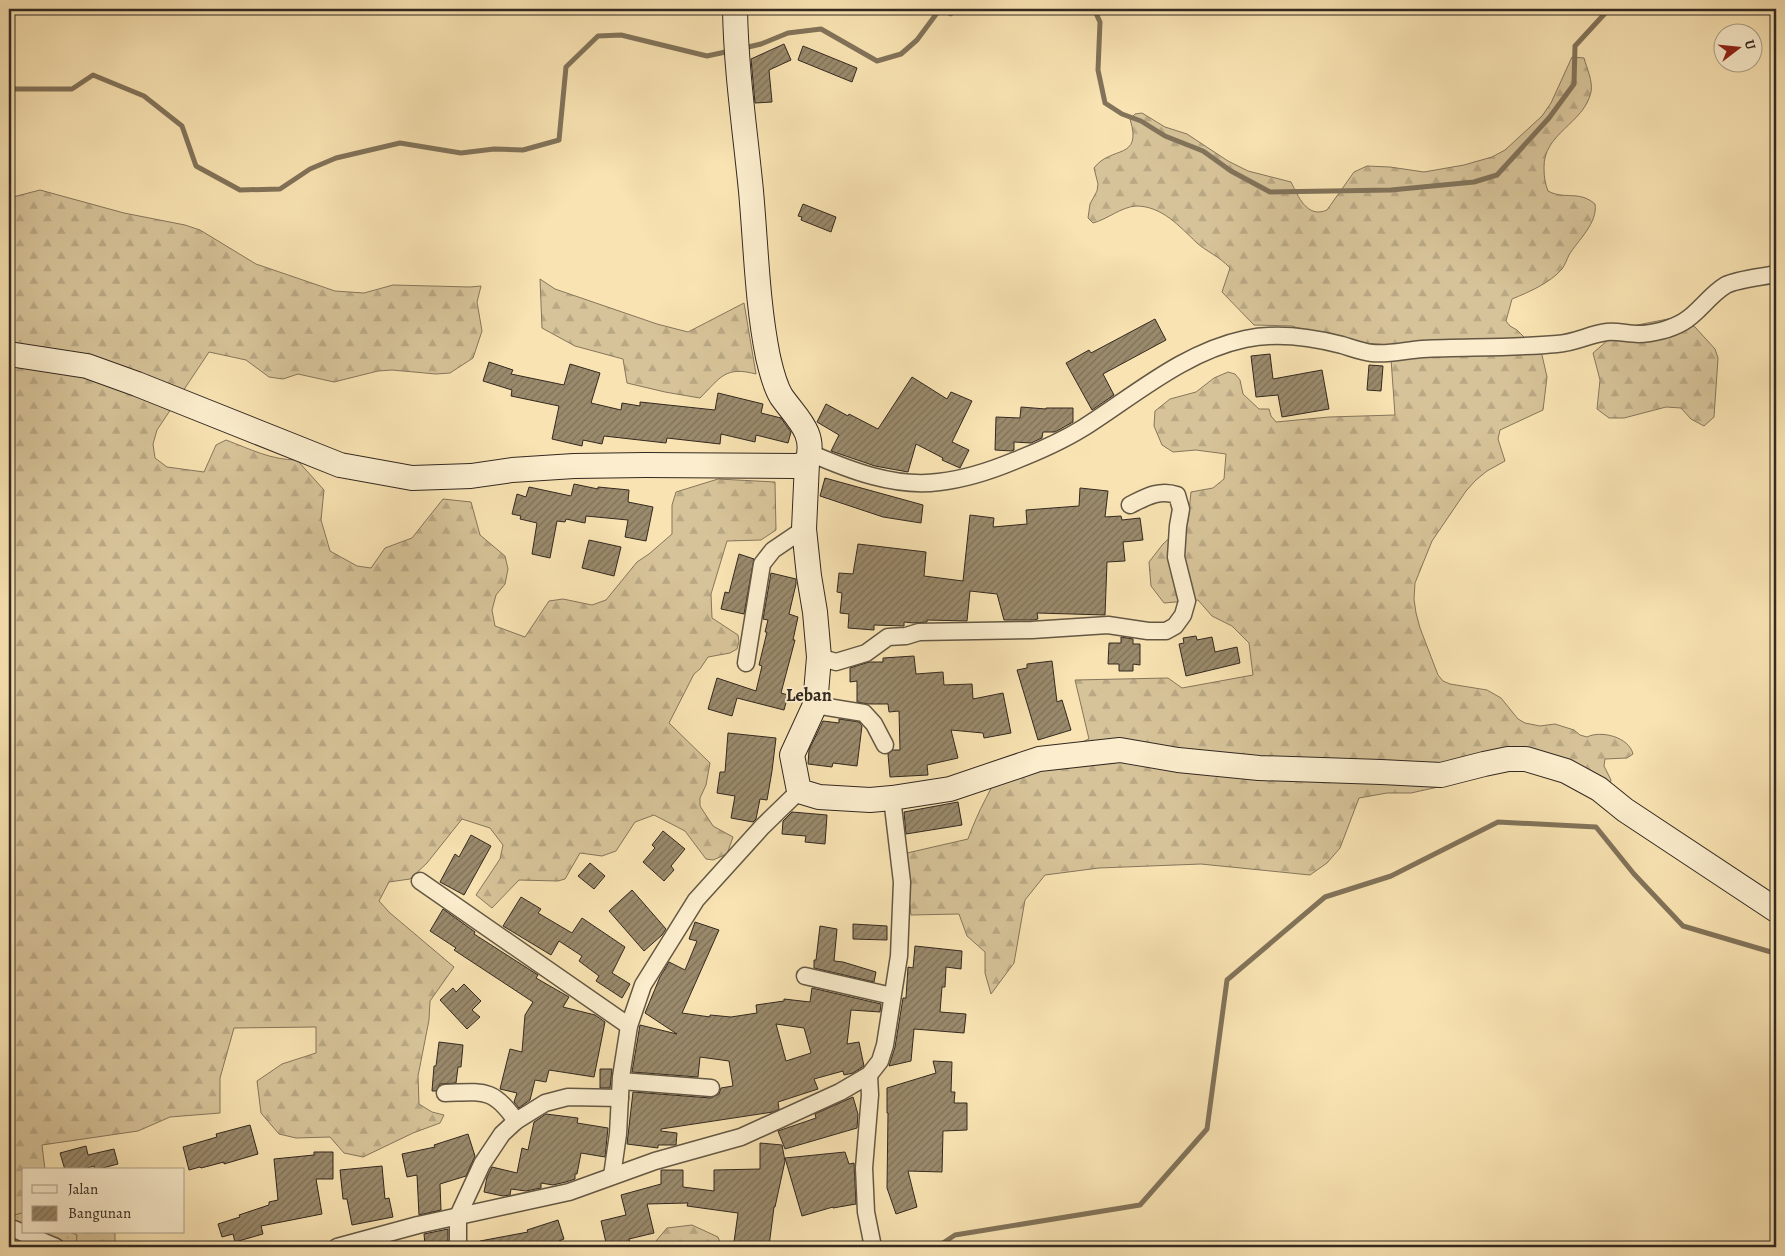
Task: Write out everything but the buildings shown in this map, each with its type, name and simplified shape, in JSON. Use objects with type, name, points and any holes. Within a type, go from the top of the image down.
[{"type":"street","points":[[735,15],[739,86],[760,311],[772,376],[781,395],[807,432],[808,458],[804,529],[819,657],[815,705],[792,755],[799,791]]},
{"type":"street","points":[[808,458],[883,478],[908,482],[938,483],[984,473],[1027,456],[1082,428],[1139,389],[1211,349],[1237,341],[1257,337],[1290,336],[1310,338],[1372,353],[1420,349],[1526,347],[1568,343],[1596,334],[1610,332],[1640,334],[1671,327],[1682,323],[1693,315],[1726,285],[1776,274]]},
{"type":"street","points":[[9,354],[87,366],[340,465],[412,478],[471,476],[512,470],[574,466],[797,466],[808,458]]},
{"type":"street","points":[[819,657],[836,662],[866,653],[888,637],[906,636],[919,632],[1032,630],[1108,625],[1148,632],[1166,631],[1175,626],[1183,615],[1187,601],[1176,557],[1181,509],[1176,495],[1168,492],[1154,493],[1130,505]]},
{"type":"street","points":[[746,663],[762,564],[773,550],[804,529]]},
{"type":"street","points":[[815,705],[864,713],[874,724],[885,745]]},
{"type":"street","points":[[799,791],[819,797],[870,800],[892,798],[950,789],[1039,759],[1120,750],[1178,760],[1259,768],[1441,775],[1492,762],[1508,759],[1526,759],[1566,771],[1599,789],[1625,810],[1776,910]]},
{"type":"street","points":[[612,1176],[618,1134],[621,1081],[629,1026],[643,985],[696,900],[762,827],[799,791]]},
{"type":"street","points":[[338,1247],[418,1225],[570,1192],[655,1161],[741,1137],[840,1092],[869,1075],[880,1061],[882,1053],[898,956],[902,882],[892,798]]},
{"type":"street","points":[[420,881],[629,1026]]},
{"type":"street","points":[[806,976],[892,996]]},
{"type":"street","points":[[869,1075],[870,1103],[864,1168],[866,1212],[873,1247]]},
{"type":"street","points":[[621,1081],[712,1088]]},
{"type":"street","points":[[445,1093],[480,1092],[491,1095],[506,1106],[516,1121]]},
{"type":"street","points":[[458,1247],[458,1216],[482,1164],[502,1134],[516,1121],[545,1103],[568,1097],[620,1098]]},
{"type":"street","points":[[9,1230],[14,1229],[22,1232]]},
{"type":"street","points":[[26,1234],[56,1247]]},
{"type":"green space","points":[[940,9],[962,9],[951,16],[939,11]]},
{"type":"green space","points":[[1572,57],[1584,58],[1590,79],[1591,92],[1581,112],[1550,146],[1545,156],[1544,177],[1548,191],[1554,194],[1583,197],[1595,204],[1595,211],[1587,231],[1569,255],[1563,267],[1552,279],[1512,299],[1506,321],[1542,355],[1547,377],[1543,410],[1500,430],[1498,439],[1505,461],[1476,480],[1466,491],[1432,541],[1415,583],[1414,599],[1420,628],[1438,675],[1443,681],[1450,684],[1487,690],[1501,698],[1518,719],[1525,723],[1540,726],[1555,724],[1574,730],[1580,735],[1587,737],[1600,734],[1614,736],[1626,743],[1633,754],[1627,758],[1605,759],[1604,766],[1611,780],[1609,787],[1557,760],[1468,773],[1438,787],[1411,793],[1387,793],[1359,798],[1340,848],[1327,863],[1310,875],[1201,864],[1099,868],[1045,875],[1025,900],[1014,963],[991,994],[985,973],[985,952],[967,936],[959,914],[911,915],[907,879],[907,853],[968,839],[981,809],[1007,760],[1058,752],[1089,739],[1075,680],[1168,678],[1182,688],[1253,675],[1249,643],[1232,626],[1212,616],[1198,600],[1164,603],[1151,586],[1149,562],[1163,544],[1188,521],[1191,492],[1213,488],[1224,479],[1226,454],[1196,450],[1173,452],[1162,445],[1154,426],[1155,411],[1170,399],[1196,392],[1214,378],[1228,372],[1235,374],[1240,380],[1243,394],[1259,409],[1269,409],[1271,416],[1276,422],[1329,417],[1395,415],[1390,345],[1337,341],[1292,326],[1254,325],[1222,292],[1230,268],[1222,260],[1201,246],[1170,218],[1154,209],[1136,206],[1093,223],[1088,218],[1090,204],[1097,191],[1098,184],[1094,168],[1101,161],[1129,147],[1133,132],[1130,119],[1135,114],[1142,113],[1165,127],[1187,134],[1228,161],[1248,171],[1291,182],[1304,205],[1309,209],[1320,212],[1327,210],[1354,172],[1367,166],[1424,172],[1464,165],[1492,157],[1505,150],[1542,116],[1551,103]]},
{"type":"green space","points":[[40,190],[124,213],[185,225],[200,230],[256,264],[335,291],[364,293],[393,285],[481,286],[477,302],[482,331],[473,358],[450,373],[436,374],[392,370],[378,371],[334,382],[298,374],[283,379],[269,377],[246,360],[209,352],[157,430],[153,444],[155,458],[167,467],[204,472],[216,445],[226,440],[269,456],[297,460],[324,490],[321,520],[330,551],[357,566],[371,568],[385,548],[412,538],[443,499],[471,502],[480,535],[505,556],[508,569],[505,584],[496,595],[492,610],[495,626],[525,637],[549,601],[563,599],[592,605],[606,600],[637,562],[672,534],[672,505],[676,492],[718,479],[775,482],[776,530],[761,540],[727,541],[711,594],[712,618],[738,635],[737,649],[730,653],[708,657],[694,674],[669,723],[710,763],[706,785],[700,798],[700,806],[713,826],[733,837],[727,854],[713,860],[706,859],[685,831],[654,815],[635,822],[616,851],[602,856],[580,853],[565,879],[558,881],[519,880],[492,908],[476,895],[500,859],[503,845],[490,828],[462,819],[427,863],[410,879],[389,882],[379,901],[390,913],[454,967],[430,1001],[429,1020],[418,1076],[419,1104],[432,1112],[444,1115],[440,1123],[413,1133],[363,1157],[344,1153],[330,1137],[296,1138],[279,1134],[261,1113],[257,1081],[282,1064],[316,1053],[316,1027],[234,1028],[220,1078],[220,1113],[170,1117],[138,1131],[42,1145],[45,1168],[22,1168],[22,1213],[9,1217],[9,198]]},
{"type":"green space","points":[[540,279],[555,289],[657,324],[688,332],[744,303],[756,374],[737,371],[724,375],[700,398],[627,383],[623,359],[575,346],[542,328]]},
{"type":"green space","points":[[1673,318],[1695,327],[1715,349],[1718,358],[1714,417],[1704,426],[1691,419],[1681,408],[1666,407],[1624,418],[1609,418],[1597,409],[1600,380],[1593,353],[1622,328]]},
{"type":"green space","points":[[22,1213],[22,1234],[75,1234],[77,1235],[76,1247],[9,1247],[9,1217]]},
{"type":"green space","points":[[692,1225],[718,1237],[722,1247],[657,1247],[656,1241],[667,1228]]},
{"type":"green space","points":[[75,1234],[115,1234],[115,1247],[76,1247],[77,1235]]},
{"type":"waterway","points":[[744,48],[761,44],[788,33],[821,29],[877,61],[901,54],[917,40],[940,9]]},
{"type":"waterway","points":[[1094,9],[1100,22],[1098,70],[1105,103],[1122,114],[1141,121],[1165,136],[1203,151],[1231,171],[1270,192],[1391,190],[1474,182],[1497,175],[1549,118],[1574,84],[1575,46],[1609,9]]},
{"type":"waterway","points":[[9,89],[72,89],[93,75],[144,96],[182,126],[196,166],[240,190],[280,189],[310,169],[336,158],[400,143],[461,153],[494,149],[523,150],[559,140],[566,67],[598,36],[621,35],[707,56],[730,51]]},
{"type":"waterway","points":[[937,1247],[955,1235],[1140,1205],[1207,1129],[1227,980],[1325,897],[1391,876],[1498,822],[1596,827],[1634,874],[1683,926],[1771,952],[1776,949]]},
{"type":"district","name":"Leban","points":[[809,695]]}]
